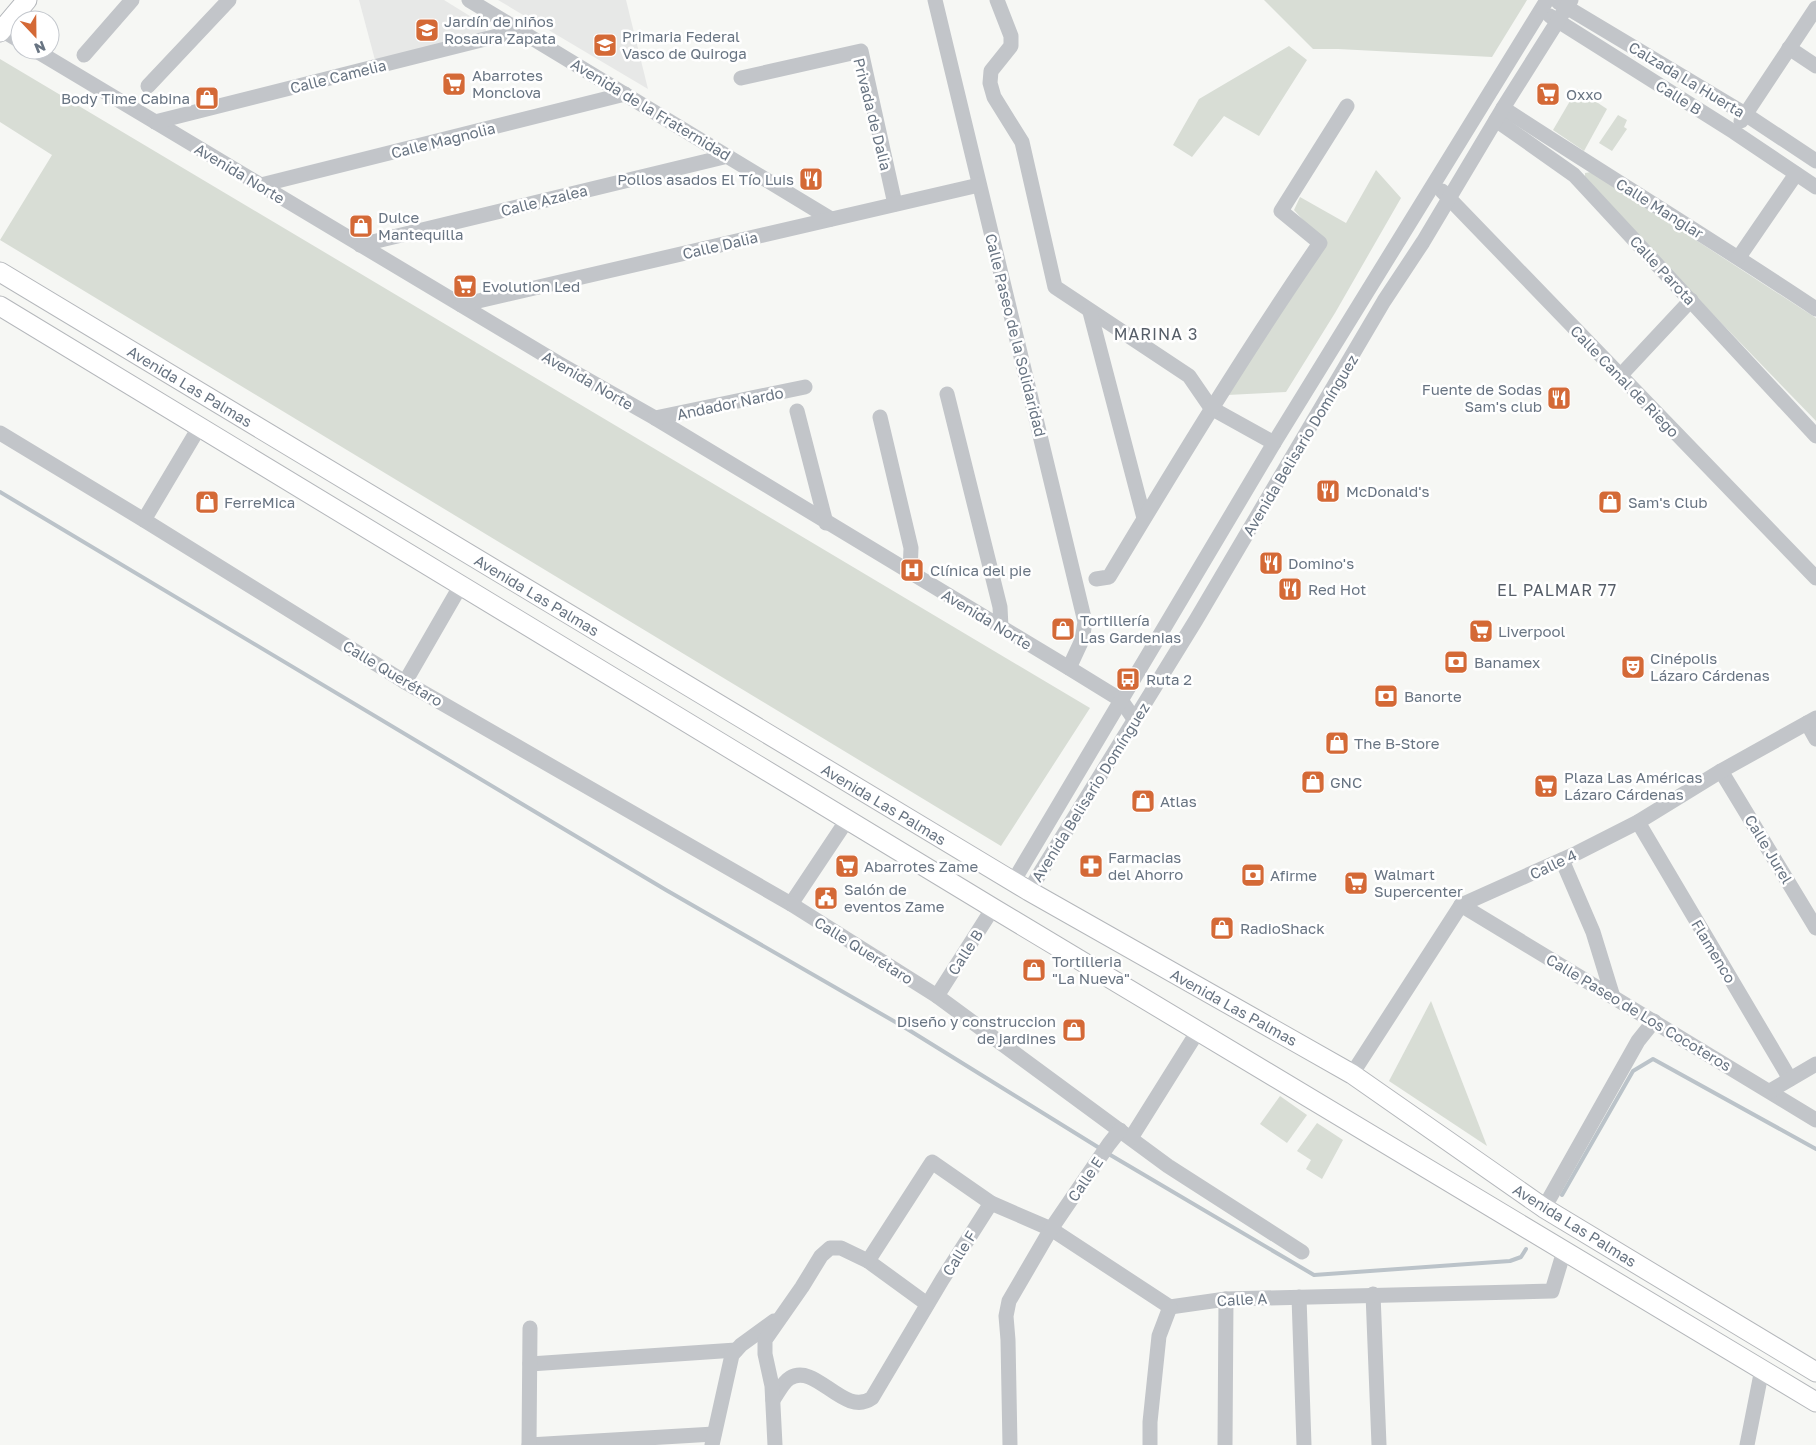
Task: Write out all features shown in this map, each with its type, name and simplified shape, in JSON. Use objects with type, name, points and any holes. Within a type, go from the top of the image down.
[{"type":"main road","points":[[0,30],[28,0]]},
{"type":"main road","name":"Avenida Las Palmas","points":[[0,272],[1021,886],[1352,1074],[1544,1208],[1816,1372]]},
{"type":"main road","name":"Avenida Las Palmas","points":[[0,306],[847,820],[1816,1402]]},
{"type":"street","points":[[84,55],[132,0]]},
{"type":"street","points":[[148,86],[229,0]]},
{"type":"street","name":"Avenida de la Fraternidad","points":[[469,0],[831,219]]},
{"type":"street","name":"Calle Paseo de la Solidaridad","points":[[935,0],[1085,622],[1082,640],[1069,668]]},
{"type":"street","points":[[997,0],[1011,36],[1011,46],[991,71],[990,83],[994,97],[1022,142],[1055,287],[1189,376],[1211,408],[1274,443]]},
{"type":"street","name":"Avenida Belisario Domínguez","points":[[1021,886],[1066,833],[1196,620],[1384,301],[1423,242],[1558,21],[1564,2]]},
{"type":"street","name":"Calzada La Huerta","points":[[1564,2],[1745,114],[1816,161]]},
{"type":"street","name":"Avenida Belisario Domínguez","points":[[1021,886],[1048,823],[1121,700],[1274,443],[1544,5]]},
{"type":"street","name":"Calle B","points":[[1544,5],[1558,21],[1734,132],[1816,187]]},
{"type":"street","points":[[1734,132],[1816,8]]},
{"type":"street","name":"Calle Camelia","points":[[155,122],[521,30]]},
{"type":"street","points":[[1789,48],[1816,66]]},
{"type":"street","name":"Privada de Dalia","points":[[741,78],[861,51],[895,204]]},
{"type":"street","name":"Avenida Norte","points":[[52,60],[461,305],[655,418],[1069,668],[1121,700],[1134,720]]},
{"type":"street","name":"Calle Magnolia","points":[[261,185],[626,94]]},
{"type":"street","points":[[1096,579],[1109,577],[1211,408],[1270,316],[1320,244],[1281,211],[1347,106]]},
{"type":"street","name":"Calle Manglar","points":[[1500,114],[1584,161],[1739,258],[1816,309]]},
{"type":"street","name":"Calle Parota","points":[[1500,114],[1574,175],[1816,436]]},
{"type":"street","name":"Calle Azalea","points":[[360,245],[728,156]]},
{"type":"street","points":[[1574,175],[1584,161]]},
{"type":"street","points":[[1739,258],[1796,174]]},
{"type":"street","name":"Calle Canal de Riego","points":[[1434,183],[1816,578]]},
{"type":"street","name":"Calle Dalia","points":[[461,305],[979,185]]},
{"type":"street","points":[[1620,376],[1691,300]]},
{"type":"street","points":[[1090,312],[1144,518]]},
{"type":"street","name":"Andador Nardo","points":[[655,418],[805,387]]},
{"type":"street","points":[[947,394],[1000,607],[1001,627]]},
{"type":"street","points":[[797,411],[826,523]]},
{"type":"street","points":[[880,416],[911,548],[910,573]]},
{"type":"street","points":[[144,520],[200,426]]},
{"type":"street","name":"Calle Querétaro","points":[[0,433],[406,682],[791,904],[937,996],[1168,1166],[1302,1252]]},
{"type":"street","points":[[406,682],[461,585]]},
{"type":"street","points":[[1811,721],[1816,740]]},
{"type":"street","name":"Calle 4","points":[[1461,905],[1562,860],[1638,822],[1721,771],[1811,721]]},
{"type":"street","name":"Calle Jurel","points":[[1721,771],[1816,928]]},
{"type":"street","points":[[791,904],[847,820]]},
{"type":"street","name":"Flamenco","points":[[1638,822],[1790,1079]]},
{"type":"street","points":[[1048,823],[1066,833]]},
{"type":"street","points":[[1562,860],[1593,932],[1613,996]]},
{"type":"street","points":[[1352,1074],[1461,905]]},
{"type":"street","name":"Calle Paseo de Los Cocoteros","points":[[1461,905],[1816,1120]]},
{"type":"street","name":"Calle B","points":[[937,996],[993,908]]},
{"type":"street","points":[[1544,1208],[1638,1042],[1654,1021]]},
{"type":"street","name":"Calle E","points":[[1010,1445],[1006,1316],[1009,1301],[1051,1229],[1109,1144],[1126,1134],[1198,1031]]},
{"type":"street","points":[[1770,1091],[1816,1064]]},
{"type":"street","points":[[868,1261],[932,1162],[991,1203],[1051,1229],[1170,1307],[1159,1336],[1150,1422],[1150,1445]]},
{"type":"street","name":"Calle F","points":[[773,1400],[788,1379],[797,1375],[807,1376],[854,1403],[865,1404],[872,1398],[927,1304],[991,1203]]},
{"type":"street","points":[[775,1445],[773,1400],[769,1370],[764,1354],[765,1340],[821,1256],[830,1248],[841,1248],[868,1261],[927,1304]]},
{"type":"street","name":"Calle A","points":[[1170,1307],[1226,1299],[1552,1291],[1564,1251]]},
{"type":"street","points":[[1373,1294],[1379,1445]]},
{"type":"street","points":[[1299,1297],[1304,1445]]},
{"type":"street","points":[[1225,1445],[1226,1299]]},
{"type":"street","points":[[530,1328],[529,1445],[713,1440],[726,1373],[732,1355],[785,1312]]},
{"type":"street","points":[[530,1364],[736,1350]]},
{"type":"street","points":[[1747,1445],[1762,1370]]},
{"type":"shaded area","name":"Jardín de niños Rosaura Zapata","points":[[359,0],[444,0],[486,26],[486,34],[375,60]]},
{"type":"shaded area","name":"Primaria Federal Vasco de Quiroga","points":[[498,0],[626,0],[648,89]]},
{"type":"shaded area","points":[[1264,0],[1527,0],[1492,57],[1313,49]]},
{"type":"shaded area","points":[[1289,46],[1307,60],[1259,136],[1224,116],[1192,157],[1173,145],[1199,99]]},
{"type":"shaded area","points":[[0,59],[1090,708],[1001,846],[0,240],[52,155],[0,122]]},
{"type":"shaded area","points":[[1577,89],[1607,109],[1584,151],[1553,130]]},
{"type":"shaded area","points":[[1618,115],[1627,120],[1624,127],[1627,129],[1612,151],[1599,143]]},
{"type":"shaded area","points":[[1376,170],[1401,198],[1335,313],[1286,392],[1227,395],[1326,245],[1294,210],[1300,197],[1346,223]]},
{"type":"shaded area","points":[[1591,172],[1816,318],[1816,421],[1585,182],[1585,173]]},
{"type":"shaded area","points":[[1431,1001],[1487,1146],[1389,1081]]},
{"type":"shaded area","points":[[1280,1096],[1307,1115],[1287,1143],[1260,1124]]},
{"type":"shaded area","points":[[1317,1123],[1343,1140],[1322,1179],[1306,1169],[1311,1160],[1297,1151]]},
{"type":"waterway","points":[[0,492],[666,890],[904,1027],[1101,1149]]},
{"type":"waterway","points":[[1562,1195],[1633,1071],[1653,1059],[1816,1149]]},
{"type":"waterway","points":[[1107,1153],[1314,1275],[1510,1261],[1521,1257],[1526,1249]]},
{"type":"place","name":"Jardín de niños Rosaura Zapata","points":[[427,30]]},
{"type":"place","name":"Primaria Federal Vasco de Quiroga","points":[[605,45]]},
{"type":"place","name":"Abarrotes Monclova","points":[[454,84]]},
{"type":"place","name":"Oxxo","points":[[1548,94]]},
{"type":"place","name":"Body Time Cabina","points":[[207,98]]},
{"type":"place","name":"Pollos asados El Tío Luis","points":[[811,179]]},
{"type":"place","name":"Dulce Mantequilla","points":[[361,226]]},
{"type":"place","name":"Evolution Led","points":[[465,286]]},
{"type":"place","name":"Fuente de Sodas Sam's club","points":[[1559,398]]},
{"type":"place","name":"McDonald's","points":[[1328,491]]},
{"type":"place","name":"FerreMica","points":[[207,502]]},
{"type":"place","name":"Sam's Club","points":[[1610,502]]},
{"type":"place","name":"Domino's","points":[[1271,563]]},
{"type":"place","name":"Clínica del pie","points":[[912,570]]},
{"type":"place","name":"Red Hot","points":[[1290,589]]},
{"type":"place","name":"Tortillería Las Gardenias","points":[[1063,629]]},
{"type":"place","name":"Liverpool","points":[[1481,631]]},
{"type":"place","name":"Banamex","points":[[1456,662]]},
{"type":"place","name":"Cinépolis Lázaro Cárdenas","points":[[1633,667]]},
{"type":"place","name":"Ruta 2","points":[[1128,679]]},
{"type":"place","name":"Banorte","points":[[1386,696]]},
{"type":"place","name":"The B-Store","points":[[1337,743]]},
{"type":"place","name":"GNC","points":[[1313,782]]},
{"type":"place","name":"Plaza Las Américas Lázaro Cárdenas","points":[[1546,786]]},
{"type":"place","name":"Atlas","points":[[1143,801]]},
{"type":"place","name":"Abarrotes Zame","points":[[847,866]]},
{"type":"place","name":"Farmacias del Ahorro","points":[[1091,866]]},
{"type":"place","name":"Afirme","points":[[1253,875]]},
{"type":"place","name":"Walmart Supercenter","points":[[1356,883]]},
{"type":"place","name":"Salón de eventos Zame","points":[[826,898]]},
{"type":"place","name":"RadioShack","points":[[1222,928]]},
{"type":"place","name":"Tortilleria \"La Nueva\"","points":[[1034,970]]},
{"type":"place","name":"Diseño y construccion de jardines","points":[[1074,1030]]},
{"type":"district","name":"MARINA 3","points":[[1156,334]]},
{"type":"district","name":"EL PALMAR 77","points":[[1557,590]]}]
